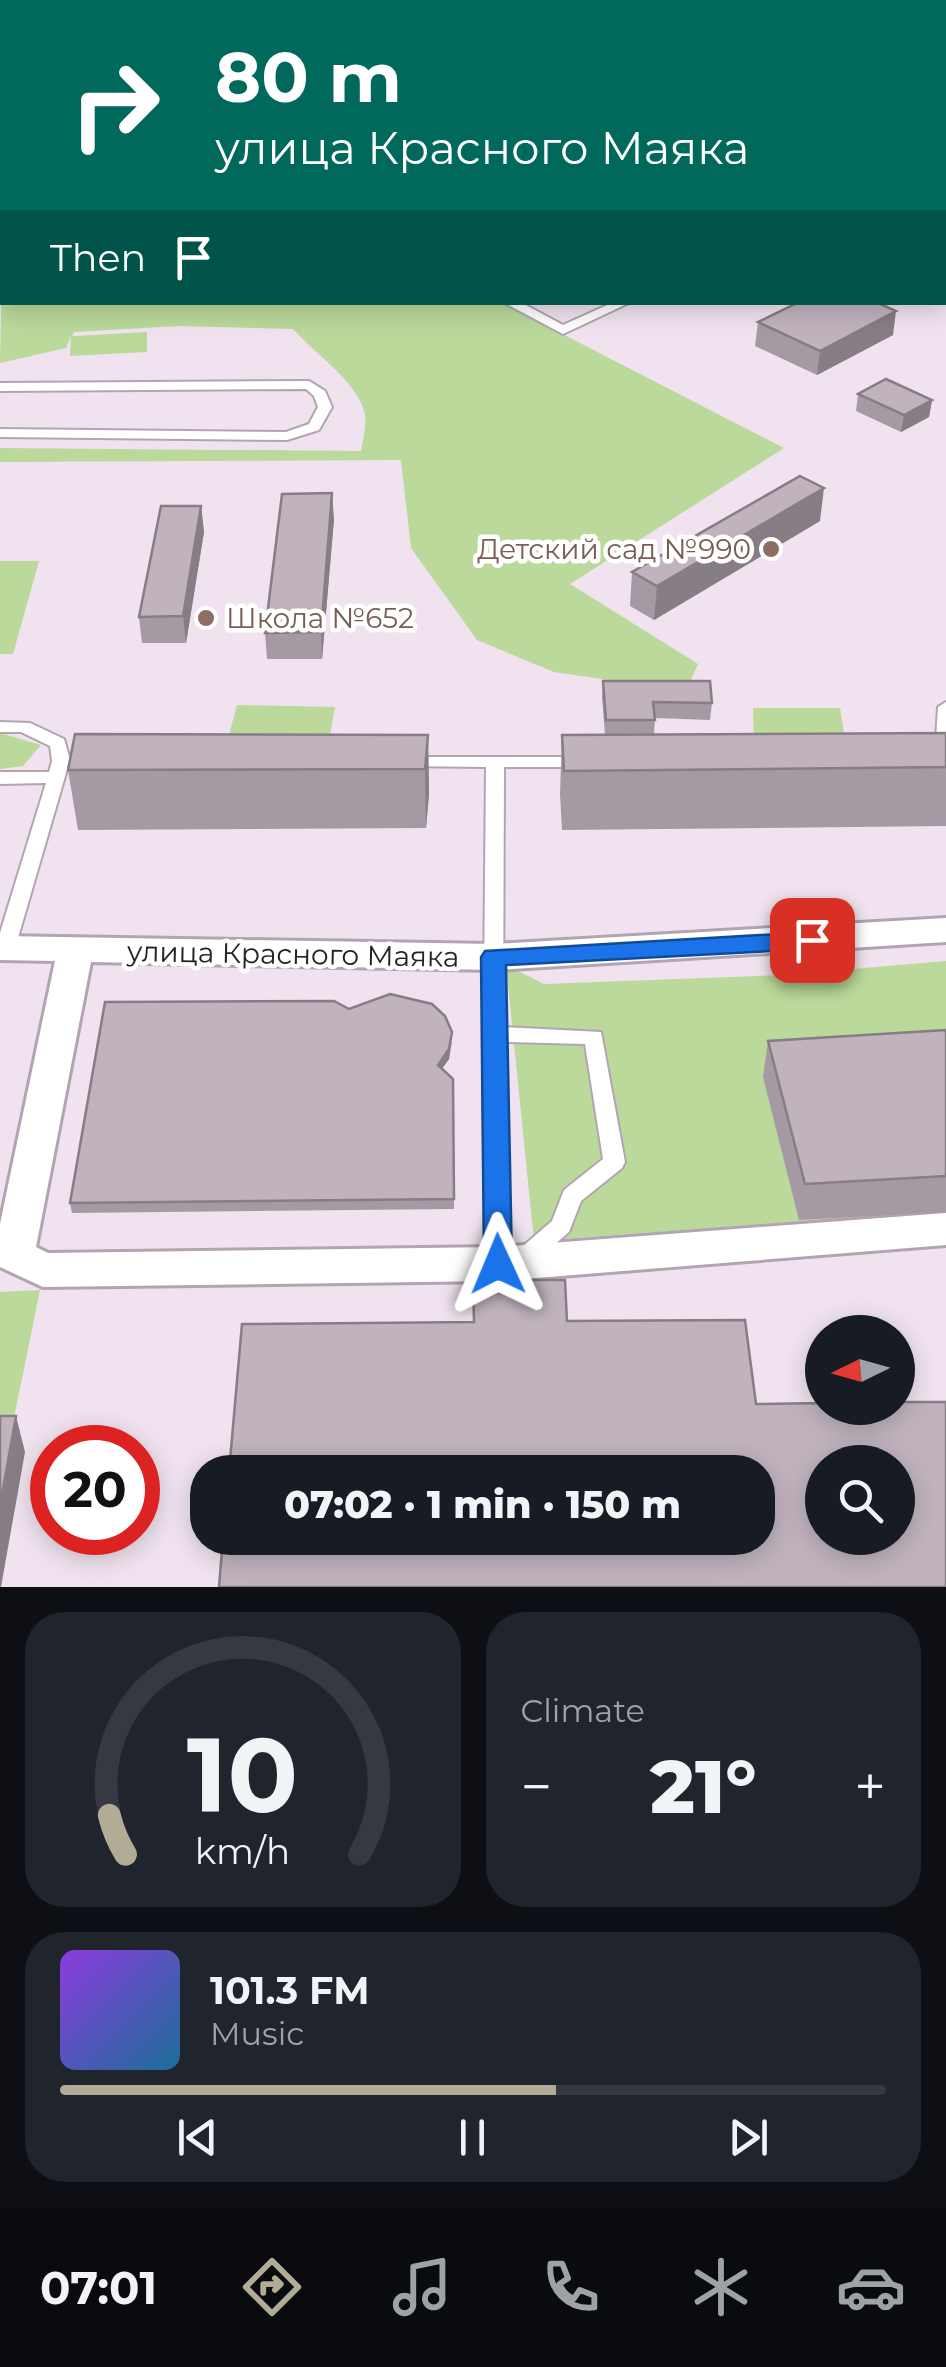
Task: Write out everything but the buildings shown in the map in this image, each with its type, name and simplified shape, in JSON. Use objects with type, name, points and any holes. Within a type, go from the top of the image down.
[{"type":"street","name":"улица Красного Маяка","points":[[2,948],[494,957],[613,954],[946,930]]},
{"type":"street","points":[[74,951],[14,1255],[43,1270],[508,1263],[946,1229]]},
{"type":"lane","points":[[516,305],[563,330],[618,305]]},
{"type":"lane","points":[[0,387],[309,385],[320,394],[324,407],[314,426],[287,436],[0,434]]},
{"type":"lane","points":[[924,762],[945,762],[946,707]]},
{"type":"lane","points":[[0,727],[24,727],[44,733],[58,743],[59,769],[2,948]]},
{"type":"lane","points":[[0,778],[100,761]]},
{"type":"lane","points":[[376,762],[608,762]]},
{"type":"lane","points":[[495,762],[493,1034],[508,1263]]},
{"type":"lane","points":[[493,1034],[594,1037],[614,1162],[572,1196],[561,1226],[508,1263]]},
{"type":"green space","points":[[1,305],[506,305],[784,448],[570,584],[698,664],[690,682],[636,684],[554,672],[477,640],[411,548],[401,460],[0,462],[0,448],[361,451],[366,420],[359,398],[293,329],[178,326],[74,332],[72,336],[147,332],[147,352],[70,356],[71,336],[66,348],[0,363]]},
{"type":"green space","points":[[0,561],[39,561],[13,654],[0,654]]},
{"type":"green space","points":[[237,705],[335,707],[330,736],[229,735]]},
{"type":"green space","points":[[753,708],[840,708],[845,739],[754,739]]},
{"type":"green space","points":[[0,733],[41,745],[23,766],[0,769]]},
{"type":"green space","points":[[946,961],[946,1211],[534,1241],[506,965],[544,984],[782,975]]},
{"type":"green space","points":[[40,1290],[7,1452],[0,1452],[0,1292]]},
{"type":"place","name":"Детский сад №990","points":[[771,549]]},
{"type":"place","name":"Школа №652","points":[[206,618]]},
{"type":"route","points":[[498,1264],[494,957],[613,954],[812,940]]}]
